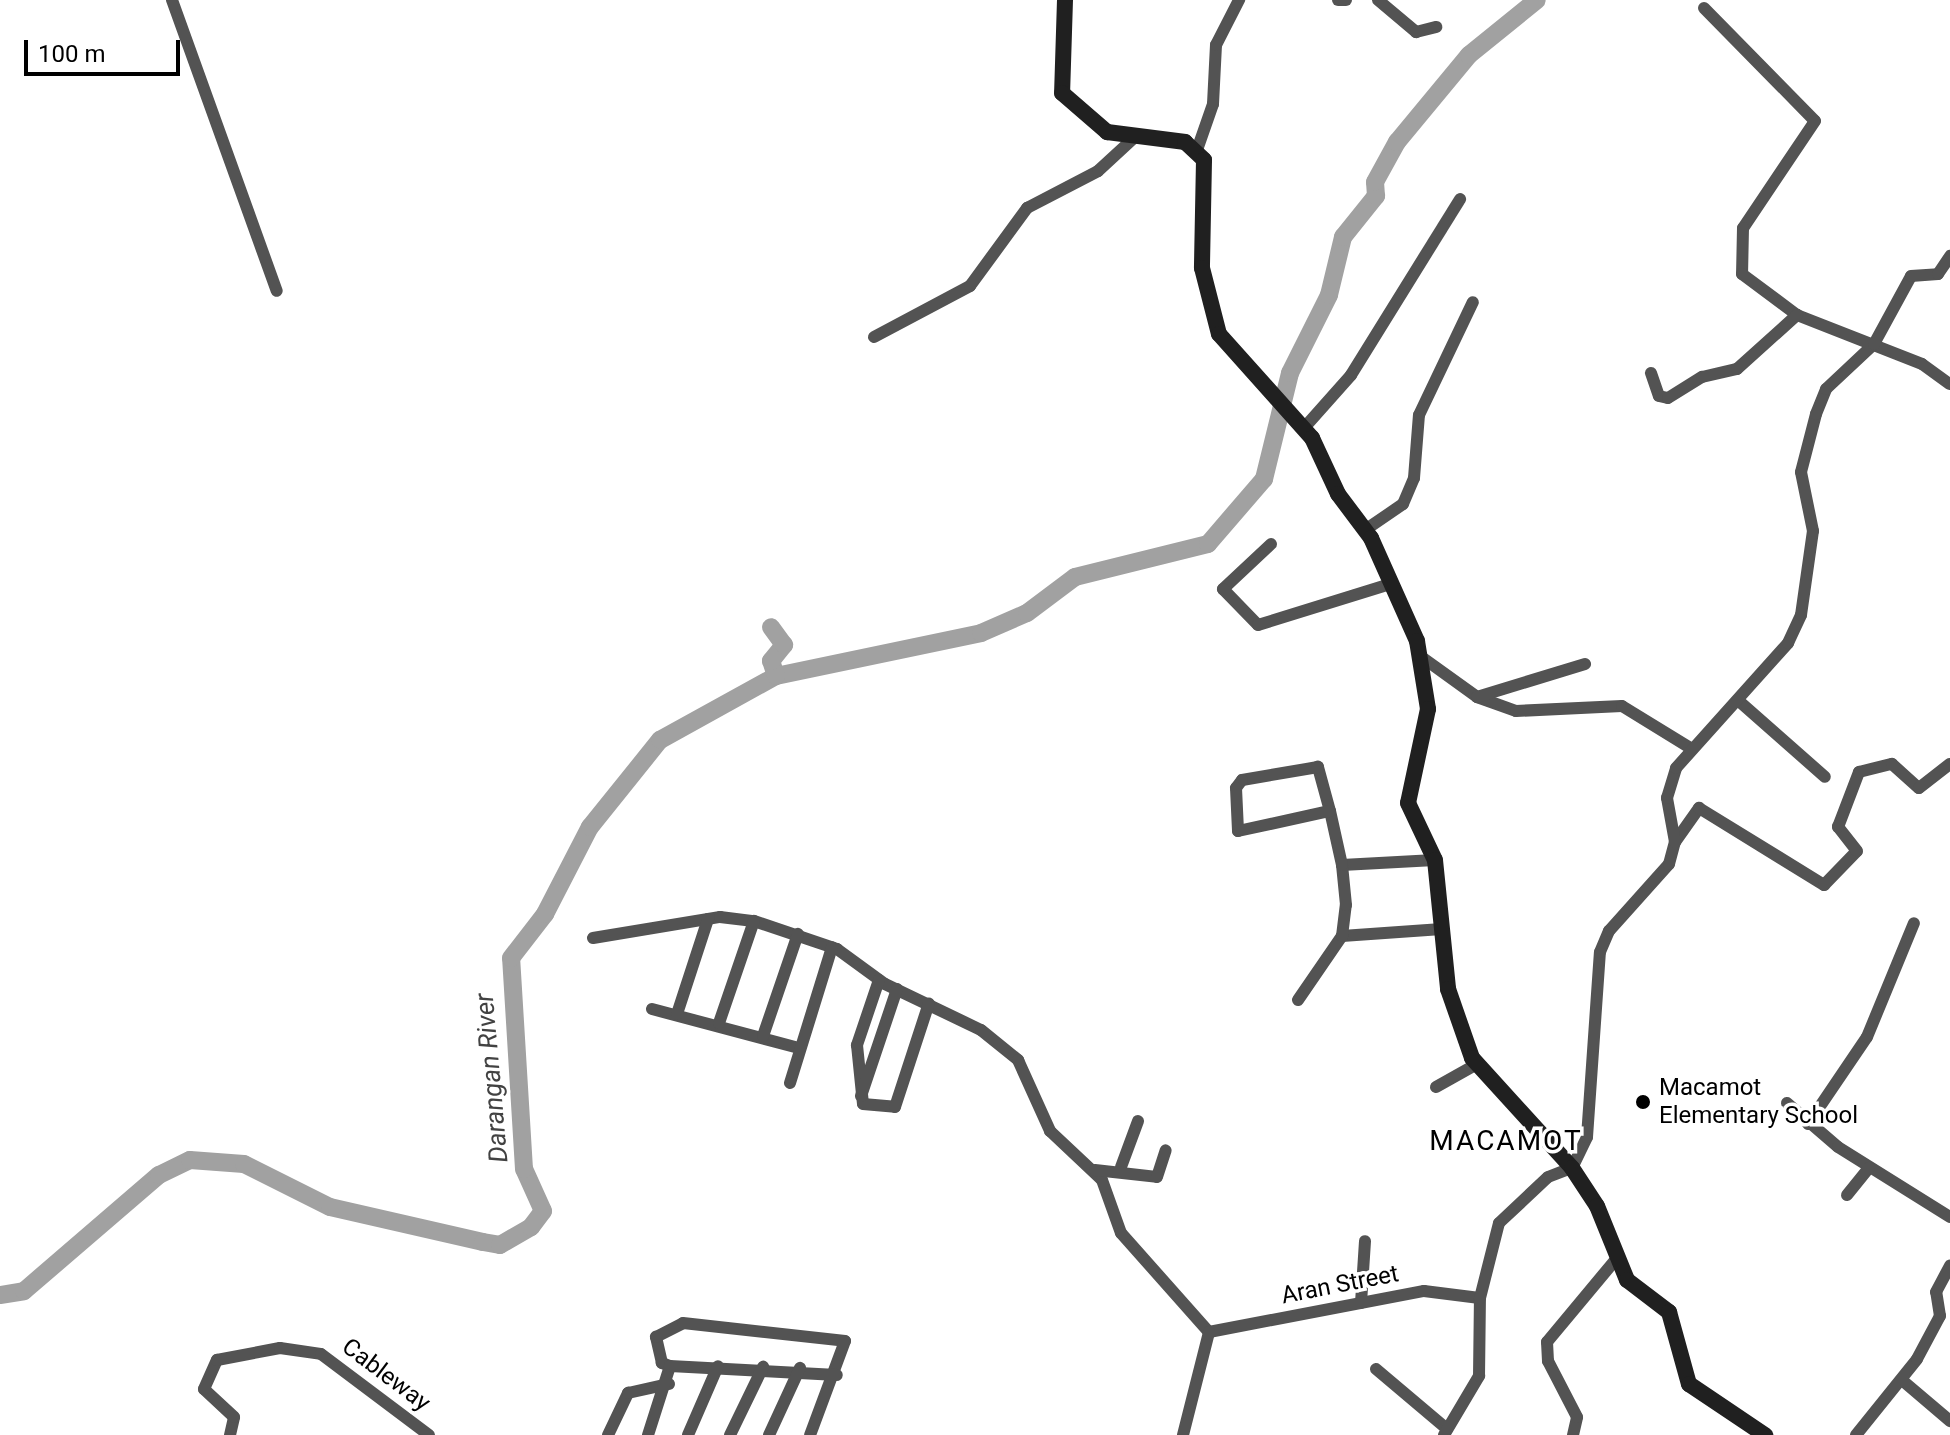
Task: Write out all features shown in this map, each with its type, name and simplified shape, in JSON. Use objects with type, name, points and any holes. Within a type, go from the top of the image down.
[{"type":"street","points":[[172,0],[277,291]]},
{"type":"street","points":[[1065,0],[1062,93],[1107,132],[1137,135],[1197,150],[1204,160],[1205,295],[1219,334],[1301,425],[1365,530],[1387,585],[1423,658],[1428,709],[1406,789],[1435,860],[1448,989],[1477,1064],[1535,1119],[1572,1168],[1627,1280],[1669,1312],[1689,1384],[1765,1435]]},
{"type":"street","points":[[1197,150],[1213,104],[1216,45],[1239,0]]},
{"type":"street","points":[[1338,0],[1346,0]]},
{"type":"street","points":[[1384,1],[1416,32],[1436,27]]},
{"type":"street","points":[[1704,8],[1815,121],[1738,243],[1742,274],[1797,315],[1874,344],[1950,384]]},
{"type":"street","points":[[874,337],[970,286],[1027,208],[1098,171],[1137,135]]},
{"type":"street","points":[[1301,425],[1351,375],[1460,199]]},
{"type":"street","points":[[1675,842],[1667,798],[1689,747],[1740,702],[1801,615],[1813,531],[1801,472],[1826,389],[1874,344],[1911,276],[1938,274],[1950,256]]},
{"type":"street","points":[[1365,530],[1403,504],[1414,478],[1419,415],[1473,302]]},
{"type":"street","points":[[1651,373],[1659,396],[1668,398],[1702,377],[1737,369],[1797,315]]},
{"type":"street","points":[[1271,544],[1223,589],[1258,625],[1387,585]]},
{"type":"street","points":[[1423,658],[1477,697],[1516,711],[1622,706],[1689,747]]},
{"type":"street","points":[[1477,697],[1585,664]]},
{"type":"street","points":[[1740,702],[1825,777]]},
{"type":"street","points":[[1298,1000],[1342,936],[1342,865],[1330,811],[1318,767],[1310,764],[1242,780],[1236,788],[1238,831],[1330,811]]},
{"type":"street","points":[[1376,1369],[1446,1432],[1479,1376],[1480,1298],[1505,1213],[1548,1177],[1572,1168],[1587,1137],[1600,952],[1609,931],[1669,864],[1675,842],[1699,808],[1824,885],[1857,851],[1838,827],[1859,772],[1892,764],[1919,788],[1950,764]]},
{"type":"street","points":[[1342,865],[1435,860]]},
{"type":"street","points":[[677,1014],[708,919]]},
{"type":"street","points":[[593,938],[708,919],[754,921],[832,947],[879,980],[929,1003],[1018,1060],[1050,1131],[1095,1170],[1121,1233],[1209,1332],[1183,1435]]},
{"type":"street","points":[[719,1023],[754,921]]},
{"type":"street","points":[[1808,1124],[1867,1037],[1914,923]]},
{"type":"street","points":[[1342,936],[1442,929]]},
{"type":"street","points":[[763,1036],[798,934]]},
{"type":"street","points":[[790,1083],[795,1047],[832,947]]},
{"type":"street","points":[[860,1099],[857,1045],[879,980]]},
{"type":"street","points":[[860,1099],[897,989]]},
{"type":"street","points":[[860,1099],[895,1107],[929,1003]]},
{"type":"street","points":[[652,1009],[719,1023],[795,1047]]},
{"type":"street","points":[[1436,1087],[1477,1064]]},
{"type":"street","points":[[1787,1103],[1808,1124],[1869,1168],[1950,1217]]},
{"type":"street","points":[[1121,1167],[1138,1121]]},
{"type":"street","points":[[1095,1170],[1121,1167],[1157,1177],[1166,1150]]},
{"type":"street","points":[[1847,1195],[1869,1168]]},
{"type":"street","points":[[1361,1303],[1365,1241]]},
{"type":"street","points":[[1573,1435],[1577,1417],[1548,1361],[1547,1342],[1617,1258]]},
{"type":"street","points":[[1856,1435],[1903,1381],[1940,1316],[1936,1292],[1950,1266]]},
{"type":"street","name":"Aran Street","points":[[1209,1332],[1424,1291],[1480,1298]]},
{"type":"street","points":[[810,1435],[837,1375],[847,1345],[839,1338],[683,1323],[656,1337],[662,1363],[670,1366],[800,1368],[837,1375]]},
{"type":"street","name":"Cableway","points":[[230,1435],[234,1417],[204,1389],[217,1360],[280,1348],[321,1354],[429,1435]]},
{"type":"street","points":[[648,1435],[669,1384],[670,1366]]},
{"type":"street","points":[[688,1435],[718,1366]]},
{"type":"street","points":[[730,1435],[763,1367]]},
{"type":"street","points":[[769,1435],[800,1368]]},
{"type":"street","points":[[1903,1381],[1950,1421]]},
{"type":"street","points":[[608,1435],[628,1393],[669,1384]]},
{"type":"waterway","name":"Darangan River","points":[[776,676],[981,633],[1027,613],[1075,577],[1208,544],[1264,479],[1290,373],[1329,295],[1343,237],[1376,196],[1375,182],[1397,142],[1469,55],[1537,0]]},
{"type":"waterway","name":"Darangan River","points":[[0,1295],[24,1291],[159,1175],[190,1160],[244,1164],[330,1207],[483,1242],[500,1245],[531,1227],[543,1211],[524,1169],[511,958],[545,914],[590,827],[660,740],[776,676],[771,661],[784,645],[771,627]]},
{"type":"place","name":"Macamot Elementary School","points":[[1643,1102]]},
{"type":"district","name":"MACAMOT","points":[[1506,1141]]}]
